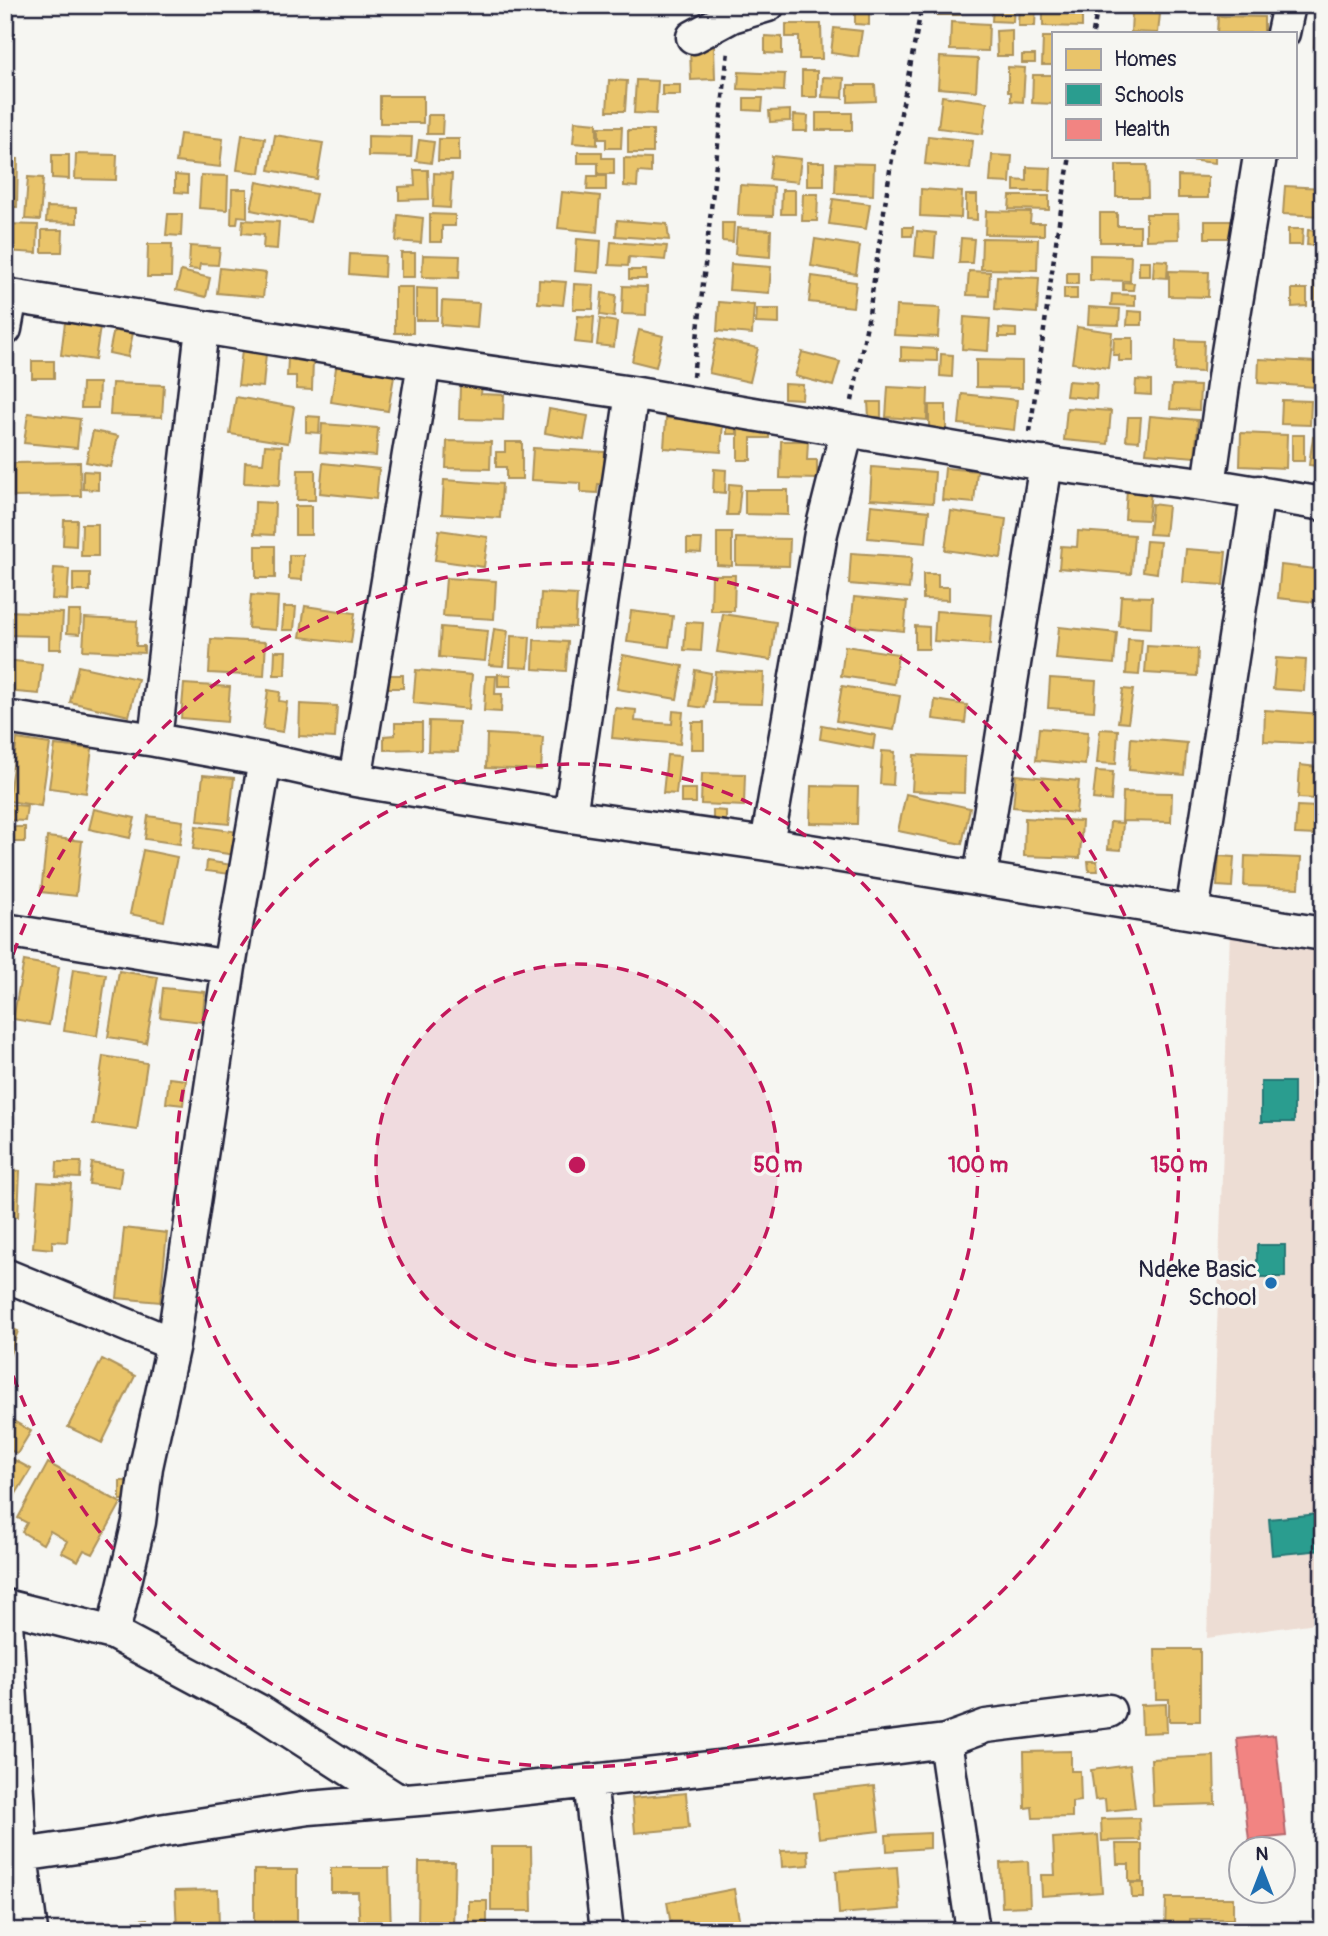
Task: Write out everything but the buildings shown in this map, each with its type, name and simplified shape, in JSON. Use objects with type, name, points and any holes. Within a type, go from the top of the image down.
[{"type":"street","points":[[693,37],[732,16],[768,5]]},
{"type":"street","points":[[1283,32],[1289,5]]},
{"type":"street","points":[[1209,485],[1260,158]]},
{"type":"street","points":[[5,329],[8,295],[424,363],[632,393],[1036,462],[1258,492],[1323,504]]},
{"type":"street","points":[[155,740],[202,328]]},
{"type":"street","points":[[355,780],[424,363]]},
{"type":"street","points":[[570,816],[632,393]]},
{"type":"street","points":[[767,844],[821,533],[847,430]]},
{"type":"street","points":[[980,877],[1036,462]]},
{"type":"street","points":[[1192,912],[1258,492]]},
{"type":"street","points":[[5,717],[155,740],[355,780],[570,816],[980,877],[1323,934]]},
{"type":"street","points":[[113,1633],[139,1522],[146,1467],[173,1343],[229,967],[265,760]]},
{"type":"street","points":[[5,930],[229,967]]},
{"type":"street","points":[[5,1275],[173,1343]]},
{"type":"street","points":[[31,1931],[21,1855],[5,1607],[113,1633],[259,1711],[397,1800]]},
{"type":"street","points":[[21,1855],[309,1808],[455,1796],[945,1741],[986,1726],[1109,1711]]},
{"type":"street","points":[[945,1741],[973,1931]]},
{"type":"street","points":[[590,1781],[607,1931]]},
{"type":"path","points":[[847,430],[869,314],[890,170],[922,5]]},
{"type":"path","points":[[1093,32],[1098,5]]},
{"type":"path","points":[[690,403],[732,16]]},
{"type":"path","points":[[1036,462],[1046,323],[1070,158]]},
{"type":"shaded area","name":"Ndeke Basic School","points":[[1230,929],[1323,943],[1323,1622],[1207,1638]]},
{"type":"place","name":"Ndeke Basic School","points":[[1271,1283]]}]
